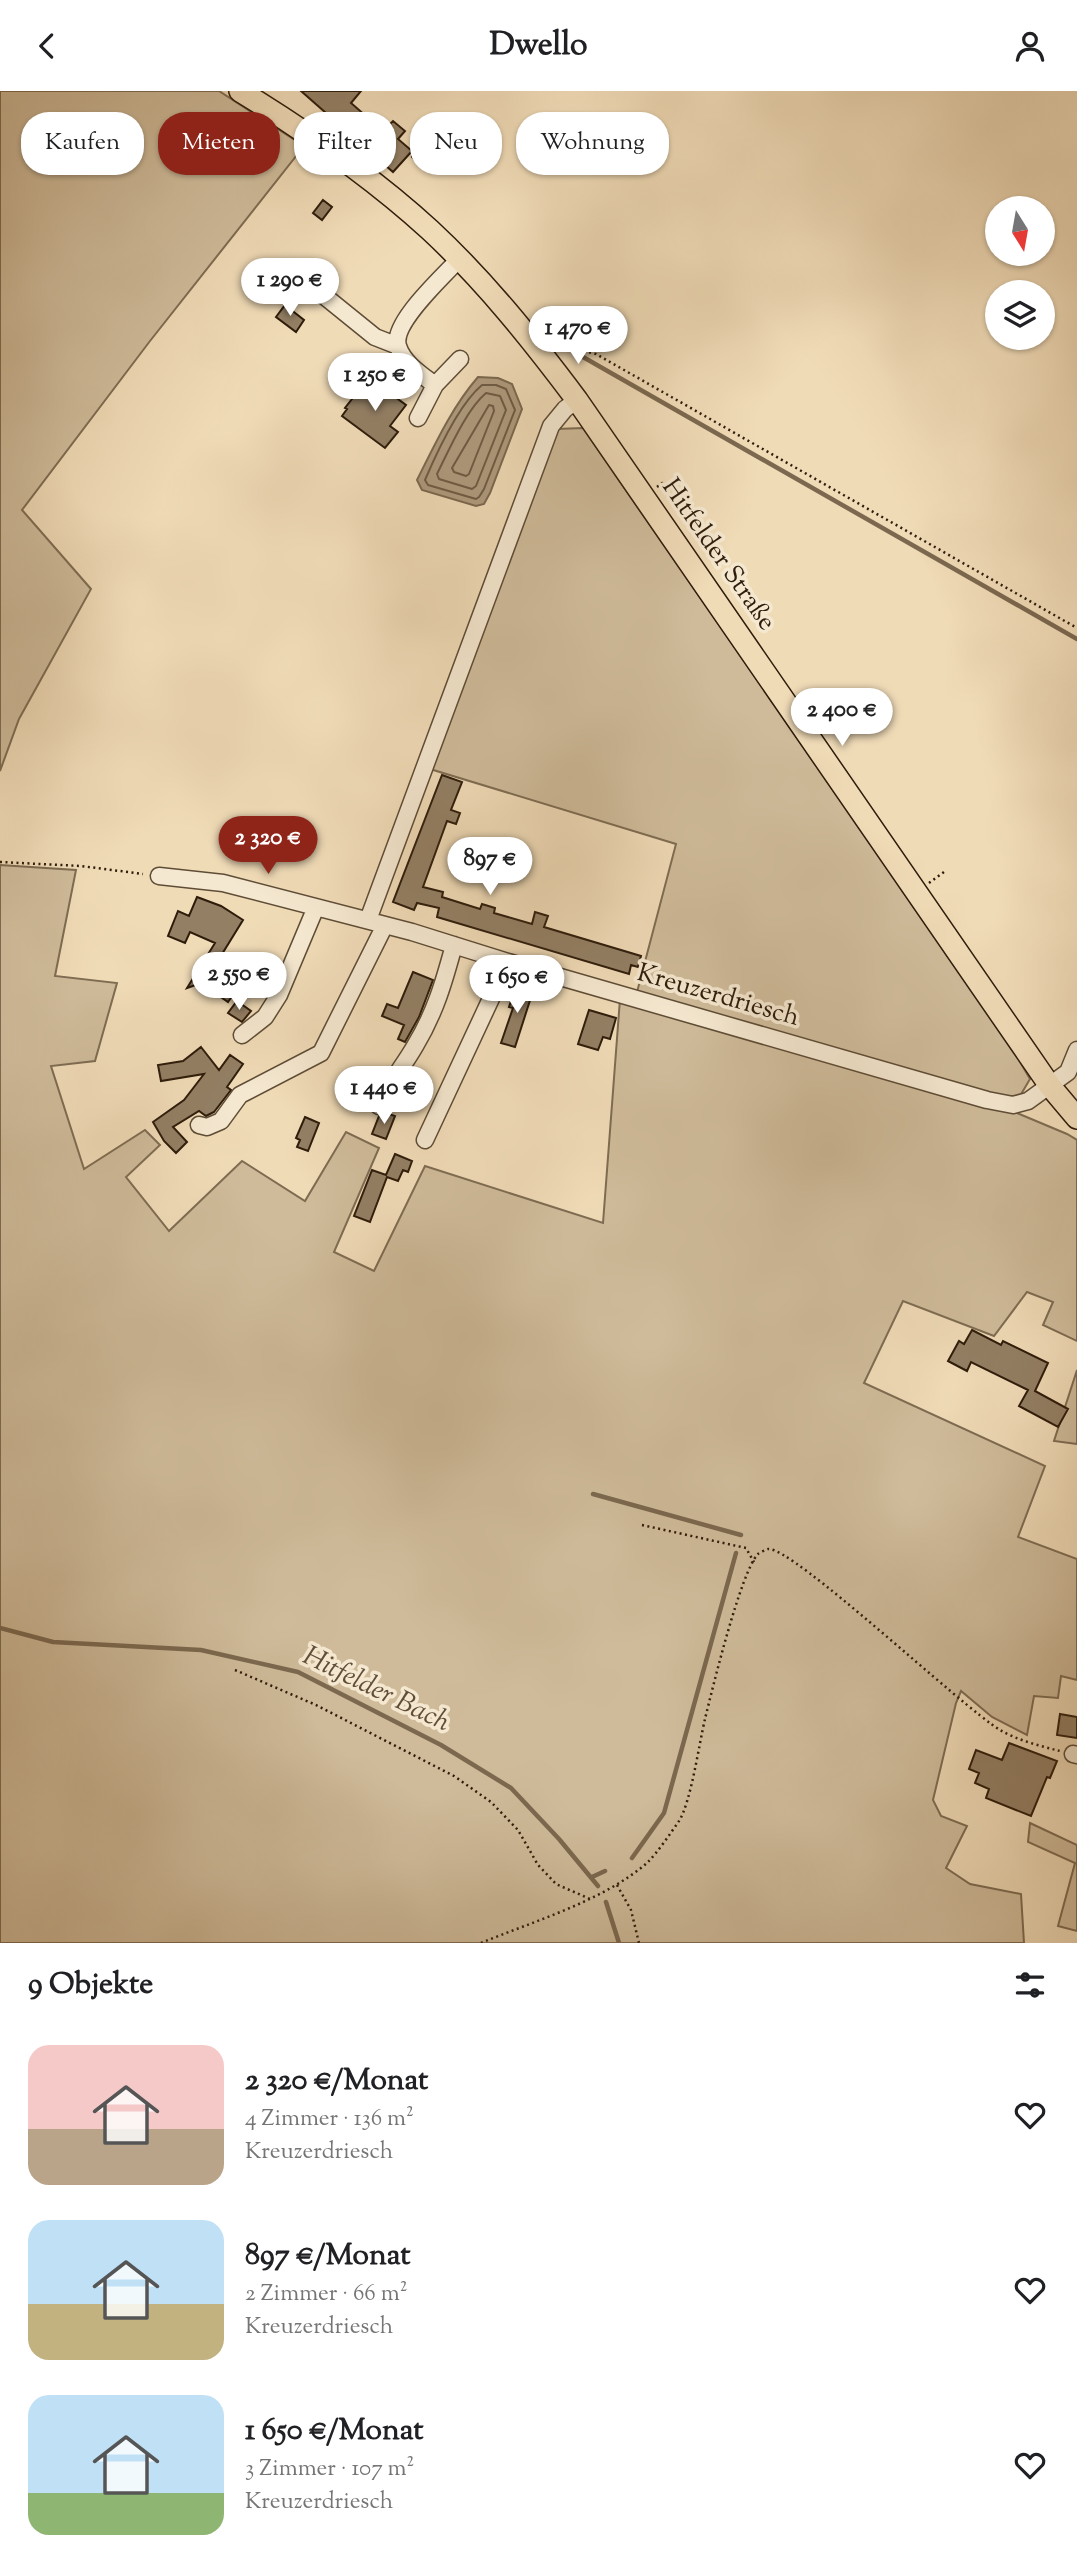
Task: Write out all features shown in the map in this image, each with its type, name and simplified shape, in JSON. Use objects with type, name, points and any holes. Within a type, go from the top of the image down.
[{"type":"main road","name":"Hitfelder Straße","points":[[240,91],[304,131],[355,168],[429,229],[509,313],[577,400],[1051,1086],[1077,1118]]},
{"type":"street","points":[[398,346],[403,320],[459,259]]},
{"type":"street","points":[[307,282],[374,337],[398,346],[415,370],[435,385]]},
{"type":"street","points":[[418,418],[435,385],[460,359]]},
{"type":"street","points":[[369,920],[551,426],[565,409],[577,400]]},
{"type":"street","name":"Kreuzerdriesch","points":[[159,876],[223,883],[369,920],[987,1100],[1013,1105],[1028,1101],[1051,1086]]},
{"type":"street","points":[[242,1035],[265,1017],[279,995],[316,907]]},
{"type":"street","points":[[200,1125],[207,1127],[221,1121],[240,1094],[321,1053],[385,925]]},
{"type":"street","points":[[379,1106],[385,1091],[414,1048],[438,1002],[454,945]]},
{"type":"street","points":[[425,1140],[508,962]]},
{"type":"street","points":[[1051,1086],[1068,1072],[1077,1050]]},
{"type":"path","points":[[555,351],[576,349],[596,354],[1077,628]]},
{"type":"path","points":[[0,862],[80,866],[159,876]]},
{"type":"path","points":[[642,1525],[746,1548],[754,1562]]},
{"type":"path","points":[[481,1943],[590,1899],[616,1884],[648,1862],[680,1818],[746,1575],[759,1553],[766,1549],[788,1556],[959,1699],[1002,1731],[1075,1754]]},
{"type":"path","points":[[235,1670],[316,1705],[454,1776],[491,1802],[518,1830],[538,1865],[556,1884],[590,1899]]},
{"type":"path","points":[[616,1884],[631,1910],[639,1943]]},
{"type":"shaded area","points":[[0,91],[219,91],[251,112],[158,112],[158,175],[280,175],[280,130],[294,140],[294,159],[150,341],[22,510],[91,589],[19,719],[0,771]]},
{"type":"shaded area","points":[[583,428],[1016,1055],[1030,1079],[1020,1096],[1005,1097],[637,992],[676,844],[430,769],[556,429]]},
{"type":"shaded area","points":[[0,865],[76,870],[55,976],[117,983],[95,1061],[51,1066],[84,1169],[145,1130],[160,1145],[126,1177],[169,1231],[242,1161],[305,1201],[346,1132],[379,1148],[334,1252],[374,1271],[425,1166],[603,1223],[620,999],[1017,1113],[1077,1140],[1077,1341],[1043,1325],[1053,1302],[1027,1292],[994,1336],[903,1301],[864,1383],[1045,1466],[1018,1537],[1077,1559],[1077,1680],[1061,1676],[1058,1698],[1034,1696],[1027,1735],[992,1717],[961,1691],[933,1800],[941,1816],[967,1826],[946,1868],[970,1884],[1021,1894],[1024,1943],[0,1943]]},
{"type":"shaded area","points":[[1077,1370],[1077,1444],[1054,1441]]},
{"type":"shaded area","points":[[1030,1823],[1077,1845],[1077,1931],[1058,1926],[1075,1863],[1028,1842]]},
{"type":"water","points":[[478,377],[498,378],[512,384],[522,409],[490,493],[484,504],[476,506],[422,490],[417,480],[452,413]]},
{"type":"building","points":[[301,91],[361,91],[351,103],[361,112],[325,112]]},
{"type":"building","points":[[396,124],[405,131],[398,139],[410,149],[410,153],[396,169]]},
{"type":"building","points":[[323,200],[332,207],[322,220],[313,213]]},
{"type":"building","points":[[285,305],[304,320],[296,332],[276,317]]},
{"type":"building","points":[[372,380],[406,405],[390,426],[398,432],[385,448],[342,416],[356,394],[359,397]]},
{"type":"building","points":[[442,775],[462,782],[451,810],[460,813],[456,824],[447,821],[423,887],[443,892],[442,897],[480,909],[482,904],[495,908],[494,913],[532,924],[535,912],[548,916],[544,927],[641,956],[638,967],[631,965],[629,974],[437,917],[439,908],[417,903],[414,910],[393,902]]},
{"type":"building","points":[[197,897],[221,906],[243,920],[219,959],[245,977],[228,1002],[201,983],[187,988],[215,943],[190,932],[185,943],[168,936],[178,911],[189,916]]},
{"type":"building","points":[[413,972],[433,980],[419,1017],[405,1042],[398,1039],[404,1025],[382,1016],[387,1004],[398,1008]]},
{"type":"building","points":[[516,986],[533,991],[515,1047],[501,1043],[513,1008],[509,1007]]},
{"type":"building","points":[[237,1001],[251,1011],[242,1022],[228,1013]]},
{"type":"building","points":[[589,1010],[616,1018],[610,1039],[603,1037],[598,1050],[578,1044]]},
{"type":"building","points":[[201,1047],[219,1070],[230,1055],[243,1064],[227,1087],[231,1090],[214,1112],[206,1116],[199,1111],[173,1127],[187,1142],[176,1153],[164,1141],[153,1122],[184,1100],[204,1074],[161,1081],[158,1065],[183,1061]]},
{"type":"building","points":[[386,1113],[395,1116],[386,1139],[372,1134],[379,1116]]},
{"type":"building","points":[[305,1117],[319,1123],[308,1151],[297,1147],[300,1140],[296,1138]]},
{"type":"building","points":[[395,1154],[412,1161],[408,1172],[403,1170],[398,1181],[387,1177],[370,1222],[354,1216],[372,1170],[386,1175]]},
{"type":"building","points":[[972,1330],[1001,1345],[1003,1341],[1048,1363],[1035,1391],[1068,1409],[1058,1427],[1019,1406],[1028,1390],[971,1362],[967,1371],[948,1361],[959,1341],[964,1344]]},
{"type":"building","points":[[1060,1714],[1077,1717],[1077,1738],[1057,1735]]},
{"type":"building","points":[[1009,1743],[1057,1761],[1050,1778],[1047,1777],[1031,1816],[986,1798],[989,1789],[975,1783],[979,1773],[969,1769],[976,1750],[1002,1760]]},
{"type":"waterway","points":[[583,357],[1077,639]]},
{"type":"waterway","points":[[593,1494],[741,1535]]},
{"type":"waterway","points":[[632,1858],[664,1813],[736,1553]]},
{"type":"waterway","name":"Hitfelder Bach","points":[[0,1628],[53,1642],[201,1650],[298,1672],[441,1745],[511,1788],[598,1886]]},
{"type":"waterway","points":[[592,1877],[605,1871]]},
{"type":"waterway","name":"Hitfelder Bach","points":[[606,1902],[619,1943]]}]
